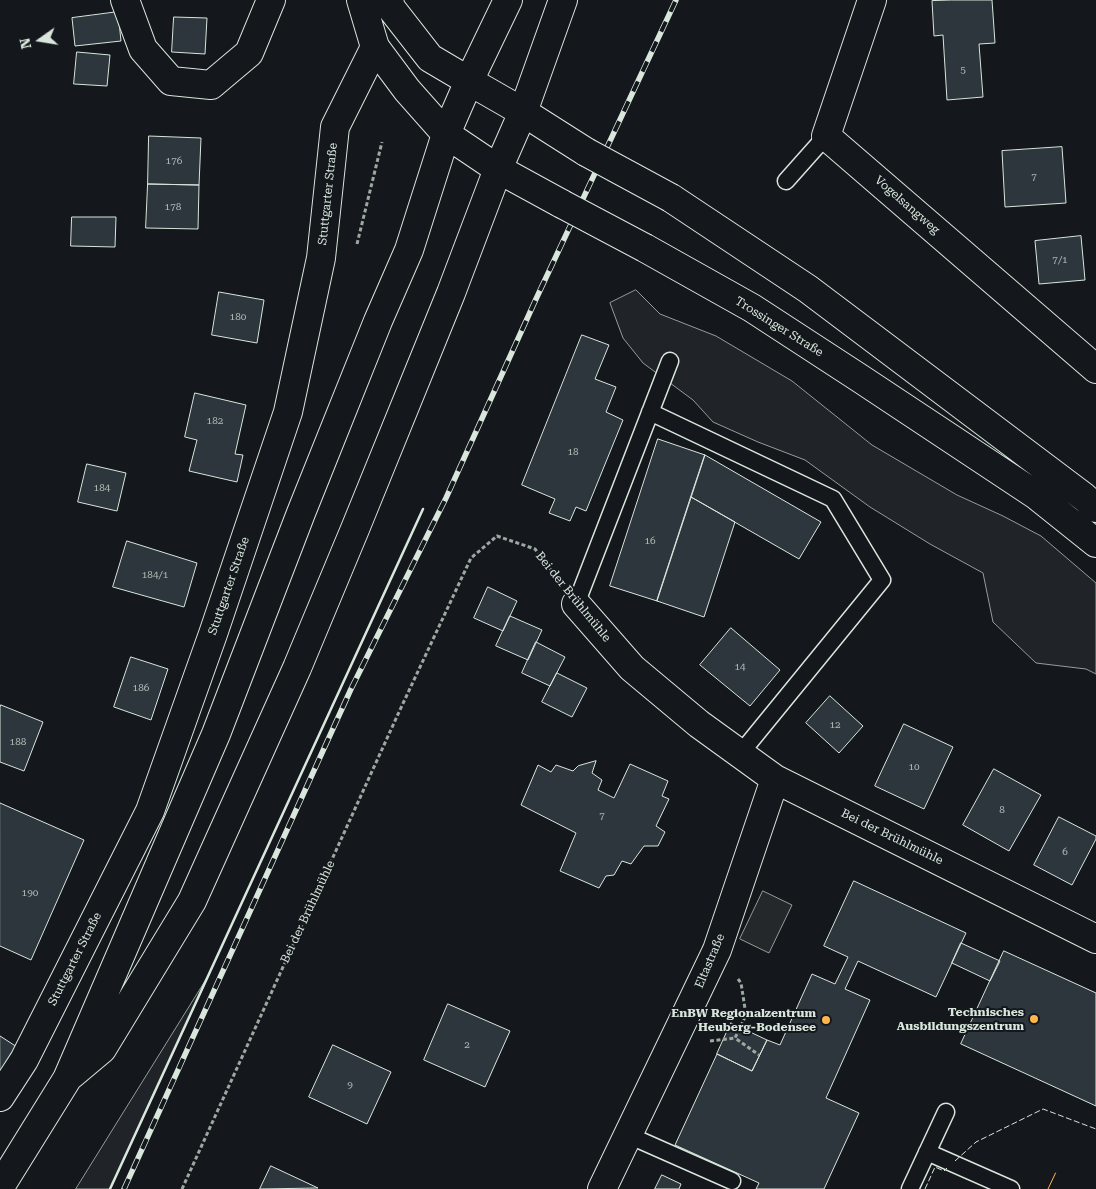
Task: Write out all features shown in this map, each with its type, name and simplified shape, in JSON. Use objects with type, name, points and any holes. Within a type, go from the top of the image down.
[{"type":"main road","points":[[126,0],[143,49],[170,81],[211,85],[249,53],[271,0]]},
{"type":"main road","points":[[361,0],[375,47],[407,90],[446,134]]},
{"type":"main road","points":[[388,0],[391,8],[430,58],[523,112],[586,152],[671,198],[808,289],[1096,508]]},
{"type":"main road","points":[[0,1187],[67,1078],[216,734],[304,503],[409,250],[446,134],[508,0]]},
{"type":"main road","points":[[67,1078],[102,1049],[192,901],[300,659],[451,292],[498,169],[523,112],[563,0]]},
{"type":"main road","points":[[826,136],[872,0]]},
{"type":"main road","name":"Stuttgarter Straße","points":[[0,1097],[24,1060],[150,811],[288,412],[321,258],[335,128],[375,47]]},
{"type":"main road","name":"Trossinger Straße","points":[[446,134],[498,169],[646,248],[752,308],[1036,495],[1096,543]]},
{"type":"main road","name":"Vogelsangweg","points":[[826,136],[1096,369]]},
{"type":"main road","name":"Bei der Brühlmühle","points":[[576,604],[632,668],[699,724],[775,779],[1096,939]]},
{"type":"main road","name":"Eltastraße","points":[[602,1189],[717,950],[775,779]]},
{"type":"lane","points":[[786,181],[826,136]]},
{"type":"lane","points":[[576,604],[670,361]]},
{"type":"lane","points":[[650,412],[833,499],[882,580],[740,754]]},
{"type":"lane","points":[[910,1189],[946,1112]]},
{"type":"lane","points":[[628,1135],[732,1181]]},
{"type":"lane","points":[[927,1152],[1011,1189]]},
{"type":"path","name":"Bei der Brühlmühle","points":[[182,1189],[471,558],[497,536],[535,549],[576,604]]},
{"type":"path","points":[[717,950],[741,983],[746,1015],[735,1038],[759,1055]]},
{"type":"shaded area","points":[[636,290],[660,314],[716,336],[792,381],[872,445],[957,495],[1041,536],[1096,583],[1096,674],[1086,669],[1036,663],[993,622],[983,573],[930,544],[870,507],[805,460],[713,422],[693,400],[643,363],[623,338],[610,303]]},
{"type":"shaded area","points":[[763,891],[792,905],[769,953],[740,939]]},
{"type":"shaded area","points":[[210,973],[110,1189],[76,1189]]},
{"type":"building","points":[[992,0],[995,43],[979,44],[983,97],[947,100],[943,35],[934,36],[932,1]]},
{"type":"building","points":[[118,12],[121,41],[75,46],[72,18]]},
{"type":"building","points":[[174,17],[207,18],[205,54],[172,52]]},
{"type":"building","points":[[77,52],[110,55],[107,86],[74,84]]},
{"type":"building","points":[[149,136],[201,138],[199,185],[148,184]]},
{"type":"building","points":[[1062,147],[1066,203],[1005,207],[1002,151]]},
{"type":"building","points":[[148,184],[199,185],[198,229],[146,228]]},
{"type":"building","points":[[72,217],[116,217],[115,247],[71,246]]},
{"type":"building","points":[[1081,236],[1085,280],[1039,284],[1035,241]]},
{"type":"building","points":[[219,292],[264,300],[257,343],[212,335]]},
{"type":"building","points":[[582,335],[609,345],[595,379],[616,387],[606,412],[623,420],[586,511],[576,507],[570,521],[549,513],[555,499],[522,485]]},
{"type":"building","points":[[195,393],[246,405],[235,454],[243,455],[237,482],[189,471],[197,440],[185,437]]},
{"type":"building","points":[[658,439],[705,455],[657,601],[610,586]]},
{"type":"building","points":[[705,455],[821,522],[799,559],[691,497]]},
{"type":"building","points":[[87,464],[126,473],[117,511],[78,502]]},
{"type":"building","points":[[691,497],[735,522],[704,617],[657,601]]},
{"type":"building","points":[[127,541],[197,563],[184,607],[113,587]]},
{"type":"building","points":[[488,587],[517,601],[503,631],[474,618]]},
{"type":"building","points":[[510,616],[542,630],[528,660],[496,646]]},
{"type":"building","points":[[731,628],[780,670],[750,706],[700,665]]},
{"type":"building","points":[[536,642],[565,657],[550,686],[522,673]]},
{"type":"building","points":[[131,657],[168,669],[151,720],[114,707]]},
{"type":"building","points":[[557,673],[587,688],[572,717],[542,702]]},
{"type":"building","points":[[830,696],[863,726],[839,753],[806,723]]},
{"type":"building","points":[[1,705],[43,722],[24,771],[0,762]]},
{"type":"building","points":[[904,724],[953,747],[924,809],[875,786]]},
{"type":"building","points":[[596,761],[592,773],[602,780],[598,790],[614,798],[630,764],[668,781],[662,796],[669,799],[656,826],[665,832],[658,846],[644,846],[631,864],[622,861],[614,875],[606,876],[599,888],[560,871],[576,833],[521,805],[538,765],[551,772],[556,765],[573,771],[578,766]]},
{"type":"building","points":[[994,769],[1041,795],[1009,851],[963,825]]},
{"type":"building","points":[[0,803],[84,840],[31,960],[0,946]]},
{"type":"building","points":[[1059,817],[1096,836],[1072,885],[1034,865]]},
{"type":"building","name":"EnBW Regionalzentrum Heuberg-Bodensee","points":[[854,881],[966,933],[936,997],[858,961],[845,989],[870,1000],[826,1098],[859,1113],[824,1189],[756,1189],[759,1183],[675,1145],[717,1054],[752,1071],[767,1040],[780,1045],[812,974],[835,984],[848,957],[824,946]]},
{"type":"building","points":[[961,943],[1000,961],[990,981],[952,963]]},
{"type":"building","name":"Technisches Ausbildungszentrum","points":[[1004,951],[1096,993],[1096,1106],[961,1044]]},
{"type":"building","points":[[448,1004],[510,1031],[485,1087],[424,1060]]},
{"type":"building","points":[[731,1023],[767,1040],[752,1071],[717,1054]]},
{"type":"building","points":[[0,1036],[17,1047],[0,1073]]},
{"type":"building","points":[[333,1045],[391,1072],[367,1124],[309,1097]]},
{"type":"building","points":[[271,1166],[318,1188],[260,1189]]},
{"type":"building","points":[[662,1175],[681,1184],[679,1189],[655,1189]]},
{"type":"railway","points":[[124,1189],[351,689],[446,498],[536,299],[676,0]]},
{"type":"fence","points":[[955,1161],[976,1142],[1043,1109],[1096,1129]]},
{"type":"fence","points":[[925,1189],[935,1167],[944,1171],[947,1168]]},
{"type":"wall","points":[[110,1189],[423,509]]},
{"type":"power","points":[[1048,1189],[1056,1172]]},
{"type":"place","name":"Technisches Ausbildungszentrum","points":[[1034,1019]]},
{"type":"place","name":"EnBW Regionalzentrum Heuberg-Bodensee","points":[[826,1020]]}]
